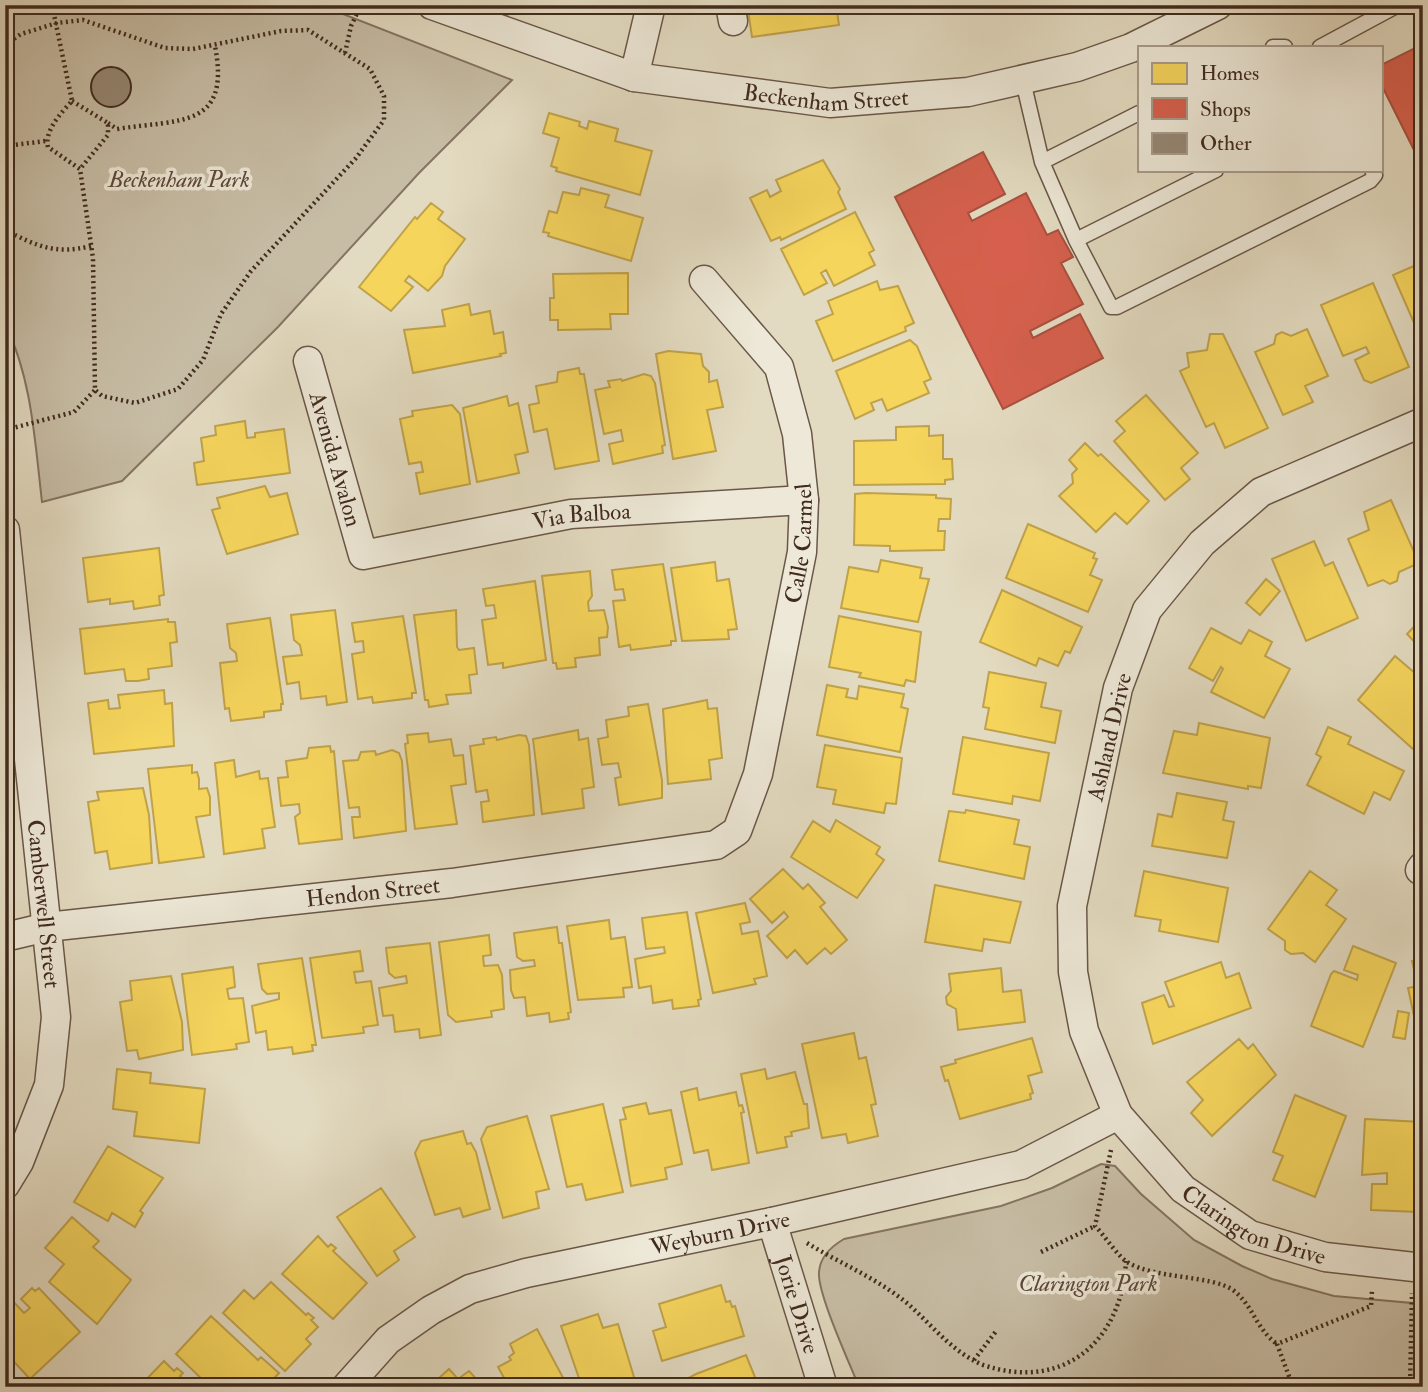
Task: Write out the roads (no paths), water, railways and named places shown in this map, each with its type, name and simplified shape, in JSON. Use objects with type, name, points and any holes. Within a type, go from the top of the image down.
[{"type":"street","name":"Beckenham Street","points":[[432,5],[634,78],[830,103],[968,92],[1023,81],[1077,67],[1131,48],[1218,5]]},
{"type":"street","points":[[634,78],[652,5]]},
{"type":"street","name":"Calle Carmel","points":[[704,280],[779,367],[797,434],[804,500],[802,552],[758,774],[737,831]]},
{"type":"street","name":"Avenida Avalon","points":[[308,362],[363,555]]},
{"type":"street","name":"Ashland Drive","points":[[1118,1115],[1084,1031],[1073,972],[1072,906],[1118,688],[1147,610],[1202,543],[1261,492],[1423,422]]},
{"type":"street","name":"Via Balboa","points":[[363,555],[571,514],[804,500]]},
{"type":"street","name":"Camberwell Street","points":[[5,530],[57,1017],[49,1085],[19,1161],[5,1185]]},
{"type":"street","name":"Hendon Street","points":[[5,937],[47,927],[452,883],[716,845],[737,831]]},
{"type":"street","name":"Weyburn Drive","points":[[346,1387],[388,1340],[431,1310],[470,1289],[526,1273],[772,1222],[1021,1165],[1118,1115]]},
{"type":"street","name":"Clarington Drive","points":[[1118,1115],[1183,1189],[1250,1235],[1325,1257],[1418,1268]]},
{"type":"street","name":"Jorie Drive","points":[[772,1222],[823,1387]]},
{"type":"lane","points":[[1322,46],[1398,5]]},
{"type":"lane","points":[[1023,81],[1042,162],[1107,303],[1117,307],[1370,181],[1374,172]]},
{"type":"lane","points":[[1042,162],[1138,114]]},
{"type":"lane","points":[[1076,240],[1212,172]]},
{"type":"park label","name":"Beckenham Park","points":[[179,179]]},
{"type":"park label","name":"Clarington Park","points":[[1088,1283]]}]
